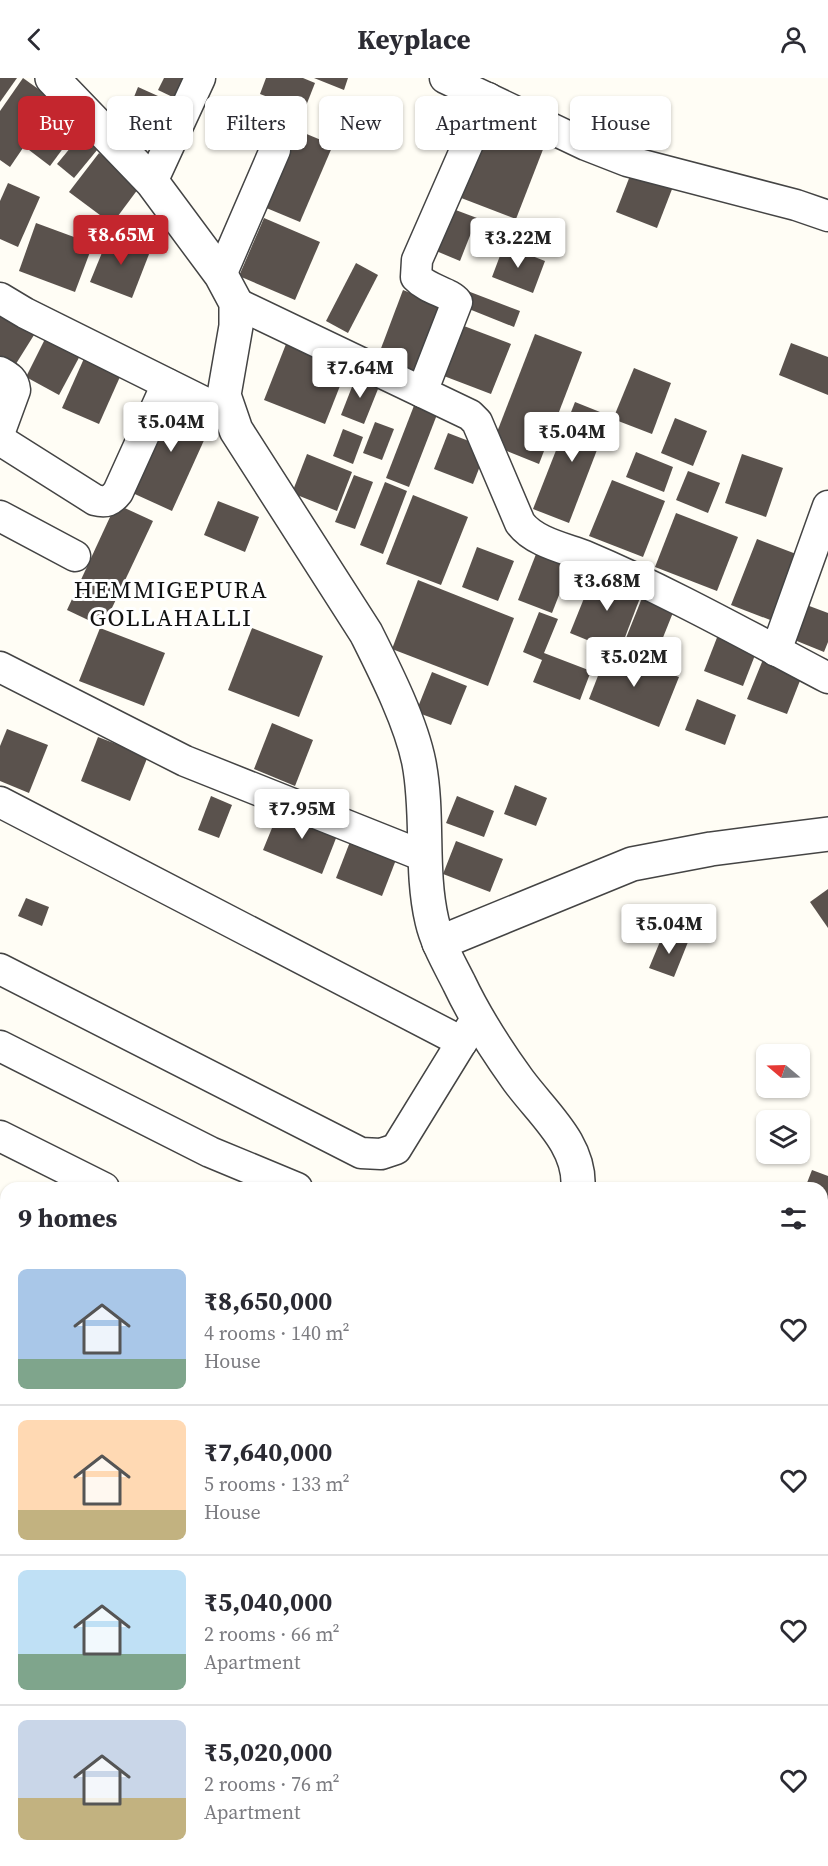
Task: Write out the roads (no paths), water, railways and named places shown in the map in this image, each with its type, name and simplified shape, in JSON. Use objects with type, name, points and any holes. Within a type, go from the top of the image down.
[{"type":"street","points":[[0,969],[361,1153],[381,1154],[396,1149],[469,1030],[432,924],[428,901],[424,796],[418,760],[401,708],[366,633],[236,430],[230,415],[224,394],[236,326],[229,289],[152,182],[52,78]]},
{"type":"street","points":[[152,182],[200,78]]},
{"type":"street","points":[[445,78],[480,90],[586,145],[627,160],[796,205],[828,216]]},
{"type":"street","points":[[422,392],[457,302],[453,297],[424,286],[416,277],[417,260],[480,90]]},
{"type":"street","points":[[229,289],[275,150]]},
{"type":"street","points":[[229,289],[422,392],[470,415],[477,422],[520,523],[534,536],[589,558],[702,611],[828,678]]},
{"type":"street","points":[[0,298],[230,415]]},
{"type":"street","points":[[0,372],[10,378],[15,390],[0,431]]},
{"type":"street","points":[[0,440],[103,503],[113,499],[118,492],[167,384]]},
{"type":"street","points":[[776,651],[828,506]]},
{"type":"street","points":[[0,516],[75,556]]},
{"type":"street","points":[[0,667],[185,761],[426,857]]},
{"type":"street","points":[[0,802],[469,1030],[519,1082],[565,1139],[574,1157],[579,1182]]},
{"type":"street","points":[[440,943],[632,864],[711,849],[828,834]]},
{"type":"street","points":[[0,1046],[210,1152],[282,1182]]},
{"type":"street","points":[[0,1136],[92,1182]]},
{"type":"district","name":"HEMMIGEPURA GOLLAHALLI","points":[[171,604]]}]
